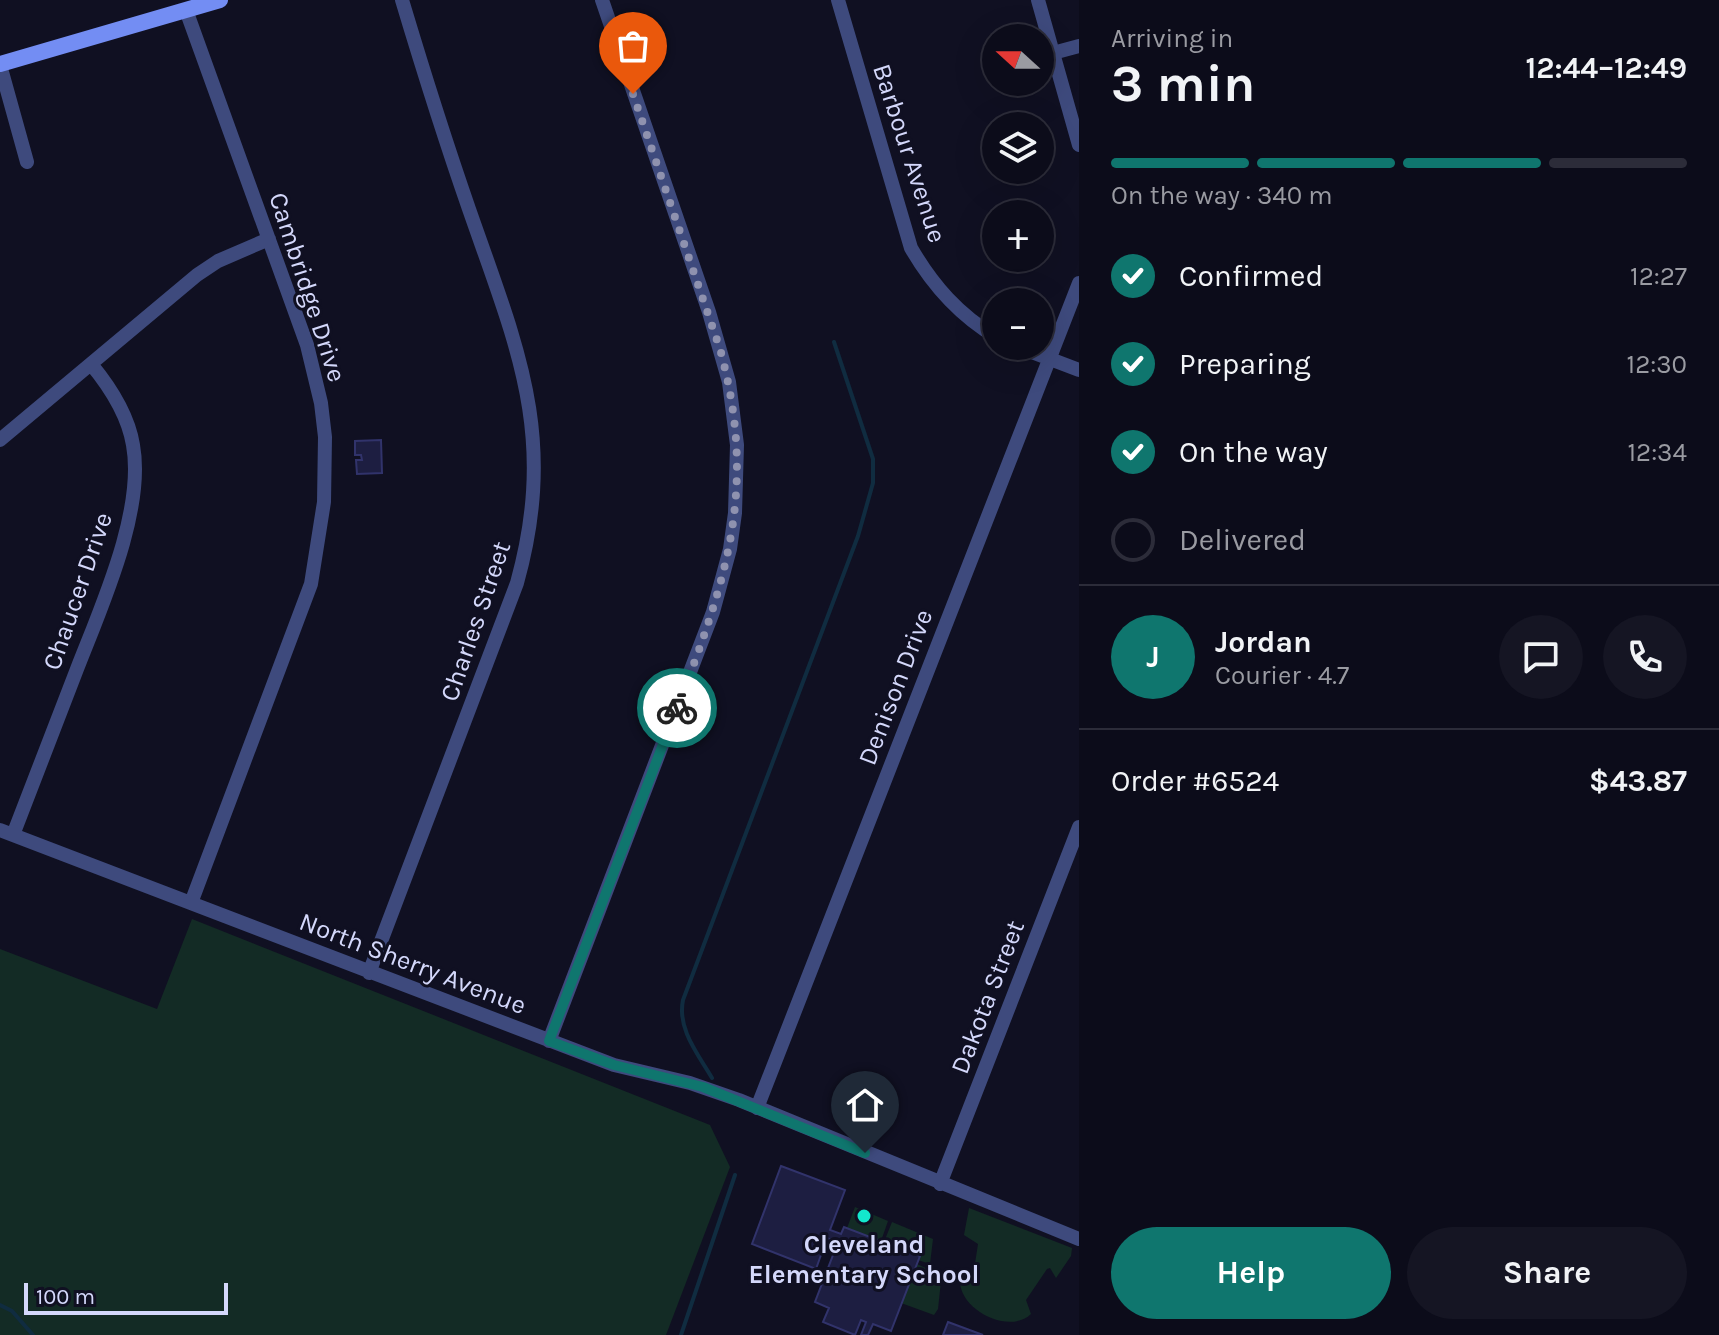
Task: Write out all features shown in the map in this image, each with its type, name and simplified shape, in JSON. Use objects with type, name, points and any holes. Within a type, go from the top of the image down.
[{"type":"street","points":[[27,162],[0,64],[220,0]]},
{"type":"street","name":"Charles Street","points":[[369,973],[517,583],[526,549],[535,484],[532,420],[517,345],[450,156],[402,0]]},
{"type":"street","points":[[549,1041],[713,612],[730,549],[737,482],[734,412],[720,349],[602,0]]},
{"type":"street","name":"Barbour Avenue","points":[[838,0],[911,248],[931,280],[955,307],[982,328]]},
{"type":"street","points":[[1038,0],[1045,24]]},
{"type":"street","name":"Cambridge Drive","points":[[186,10],[307,345],[321,403],[325,437],[324,502],[313,574],[300,619],[191,903]]},
{"type":"street","points":[[1054,53],[1079,46]]},
{"type":"street","points":[[1054,57],[1079,145]]},
{"type":"street","points":[[0,440],[197,275],[218,261],[269,239]]},
{"type":"street","name":"Denison Drive","points":[[1054,346],[1079,283]]},
{"type":"street","name":"Denison Drive","points":[[757,1108],[1048,360]]},
{"type":"street","points":[[1054,360],[1079,370]]},
{"type":"street","name":"Chaucer Drive","points":[[7,833],[103,602],[128,521],[135,467],[134,445],[115,398],[91,364]]},
{"type":"street","name":"Dakota Street","points":[[940,1184],[1079,827]]},
{"type":"street","name":"North Sherry Avenue","points":[[7,833],[614,1065],[703,1087],[1079,1239]]},
{"type":"green space","points":[[192,919],[710,1125],[730,1167],[666,1335],[0,1335],[0,949],[157,1009]]},
{"type":"green space","points":[[855,1207],[888,1221],[881,1241],[847,1228]]},
{"type":"green space","points":[[969,1208],[1072,1248],[1071,1256],[1056,1278],[1050,1268],[1047,1269],[1026,1300],[1031,1314],[1022,1320],[1011,1322],[987,1316],[967,1300],[962,1290],[960,1279],[972,1283],[978,1244],[964,1235]]},
{"type":"green space","points":[[892,1222],[933,1239],[930,1264],[918,1260],[919,1256],[884,1242]]},
{"type":"green space","points":[[917,1264],[930,1270],[929,1280],[941,1281],[938,1309],[934,1315],[901,1303]]},
{"type":"building","points":[[381,440],[382,473],[357,474],[356,460],[362,460],[361,455],[355,455],[355,441]]},
{"type":"building","points":[[781,1166],[845,1190],[830,1230],[841,1234],[844,1227],[920,1256],[891,1331],[873,1324],[868,1335],[861,1335],[866,1322],[861,1320],[855,1335],[823,1322],[829,1308],[815,1302],[838,1242],[827,1238],[816,1269],[752,1244]]},
{"type":"building","points":[[948,1322],[983,1335],[943,1335]]},
{"type":"waterway","points":[[712,1078],[686,1031],[683,1000],[858,536],[873,483],[873,459],[834,342]]},
{"type":"waterway","points":[[681,1335],[735,1175]]},
{"type":"waterway","points":[[0,1305],[12,1311],[33,1335]]},
{"type":"way so far","points":[[633,94],[720,349],[729,382],[737,445],[735,513],[730,549],[713,612],[677,708]]},
{"type":"place","name":"Cleveland Elementary School","points":[[864,1216]]},
{"type":"route","points":[[677,708],[549,1041],[614,1065],[703,1087],[865,1153]]}]
